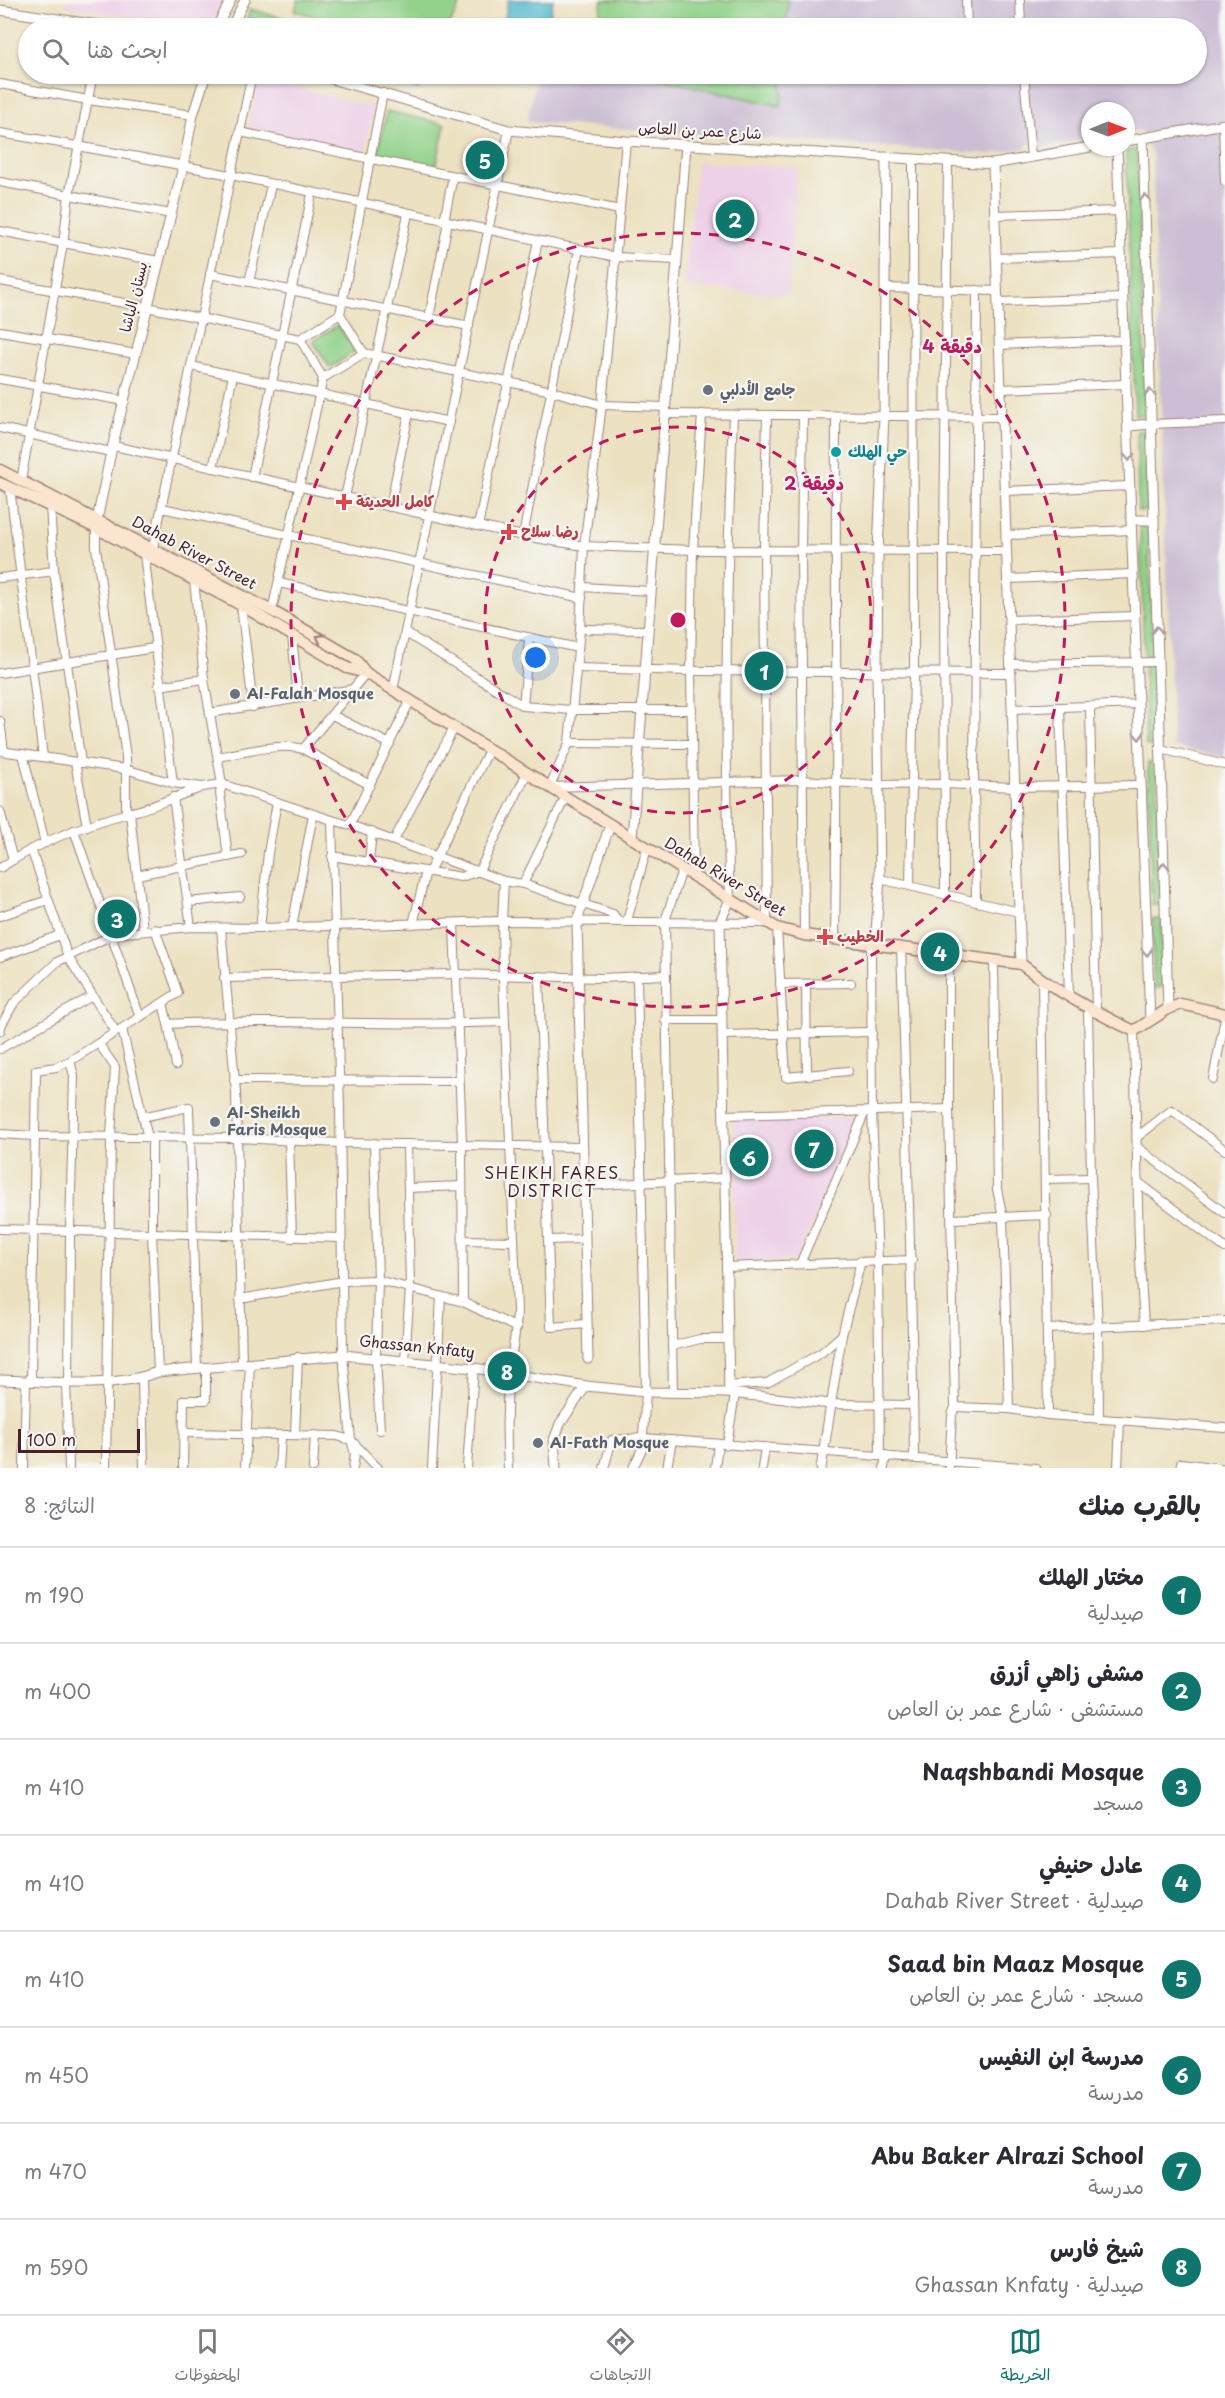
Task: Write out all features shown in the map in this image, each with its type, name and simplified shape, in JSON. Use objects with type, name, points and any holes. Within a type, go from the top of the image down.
[{"type":"main road","name":"Dahab River Street","points":[[0,470],[149,551],[272,611],[355,659],[366,673]]},
{"type":"main road","name":"Dahab River Street","points":[[0,483],[96,523]]},
{"type":"main road","name":"Dahab River Street","points":[[149,551],[194,580],[347,668],[366,673],[772,925],[804,935],[1021,964]]},
{"type":"main road","points":[[1021,964],[1042,980],[1092,1010],[1134,1031],[1168,1009],[1181,1004],[1225,1016]]},
{"type":"street","points":[[221,18],[231,0]]},
{"type":"street","points":[[236,18],[245,0]]},
{"type":"street","points":[[966,0],[967,18]]},
{"type":"street","points":[[1020,0],[1021,18]]},
{"type":"street","points":[[0,10],[48,18]]},
{"type":"street","points":[[0,84],[88,100],[193,115]]},
{"type":"street","points":[[21,481],[63,244],[69,195],[91,84]]},
{"type":"street","name":"بستان الباشا","points":[[96,523],[112,449],[183,167],[193,115],[203,84]]},
{"type":"street","points":[[173,783],[154,648],[149,551],[162,508],[250,84]]},
{"type":"street","name":"شارع عمر بن العاص","points":[[350,84],[509,130],[626,141],[993,164],[1081,149]]},
{"type":"street","points":[[1025,84],[1031,157]]},
{"type":"street","points":[[364,353],[340,314],[383,93]]},
{"type":"street","points":[[1135,139],[1224,124],[1225,181]]},
{"type":"street","points":[[393,690],[509,130]]},
{"type":"street","points":[[240,132],[620,210]]},
{"type":"street","points":[[0,133],[80,146],[616,257],[677,260]]},
{"type":"street","points":[[1143,138],[1168,1009]]},
{"type":"street","points":[[626,141],[602,405],[584,546],[580,629],[569,742],[550,787],[802,780],[879,785],[943,784],[1015,787],[1140,785]]},
{"type":"street","points":[[632,838],[643,670],[686,145]]},
{"type":"street","points":[[1118,156],[1150,1021]]},
{"type":"street","points":[[884,1468],[880,1405],[878,1260],[869,1111],[873,944],[880,879],[877,671],[878,552],[884,416],[886,157]]},
{"type":"street","points":[[910,886],[914,672],[914,159]]},
{"type":"street","points":[[945,894],[943,784],[948,161]]},
{"type":"street","points":[[993,164],[1021,964]]},
{"type":"street","points":[[429,318],[453,176]]},
{"type":"street","points":[[0,182],[171,214]]},
{"type":"street","points":[[249,282],[271,185]]},
{"type":"street","points":[[252,477],[312,194]]},
{"type":"street","points":[[995,215],[1120,211]]},
{"type":"street","points":[[345,497],[408,214]]},
{"type":"street","points":[[0,231],[158,261]]},
{"type":"street","points":[[478,526],[538,241]]},
{"type":"street","points":[[524,536],[579,249]]},
{"type":"street","points":[[996,258],[1122,254]]},
{"type":"street","points":[[210,274],[469,326]]},
{"type":"street","points":[[0,281],[201,317],[300,339],[340,314]]},
{"type":"street","points":[[885,288],[998,291]]},
{"type":"street","points":[[976,902],[974,785],[977,673],[977,291]]},
{"type":"street","points":[[998,302],[1123,298]]},
{"type":"street","points":[[0,331],[136,354]]},
{"type":"street","points":[[272,611],[323,378],[300,339]]},
{"type":"street","points":[[999,345],[1125,340]]},
{"type":"street","points":[[323,378],[364,353],[552,391],[602,405],[734,415],[1002,417]]},
{"type":"street","points":[[191,366],[449,422]]},
{"type":"street","points":[[213,468],[233,375]]},
{"type":"street","points":[[0,379],[124,401]]},
{"type":"street","points":[[1001,389],[1126,384]]},
{"type":"street","points":[[390,507],[409,413]]},
{"type":"street","points":[[694,877],[691,671],[693,550],[702,414]]},
{"type":"street","points":[[715,1468],[722,1444],[731,1391],[726,1267],[720,922],[730,900],[726,782],[726,670],[727,550],[734,415]]},
{"type":"street","points":[[767,415],[764,550],[766,781],[772,925],[780,984],[786,1077],[848,1071]]},
{"type":"street","points":[[803,415],[801,550],[804,935]]},
{"type":"street","points":[[835,939],[838,782],[836,416]]},
{"type":"street","points":[[1128,426],[1225,422]]},
{"type":"street","points":[[0,428],[172,459],[524,536],[584,546],[693,550],[1006,551]]},
{"type":"street","points":[[1004,491],[1130,486]]},
{"type":"street","points":[[10,488],[42,757]]},
{"type":"street","points":[[50,505],[54,571],[68,661],[87,826]]},
{"type":"street","points":[[162,508],[582,598]]},
{"type":"street","points":[[1006,535],[1131,525],[1154,520]]},
{"type":"street","points":[[96,523],[96,548],[126,757],[128,813],[143,930]]},
{"type":"street","points":[[0,578],[54,571]]},
{"type":"street","points":[[1007,579],[1133,574]]},
{"type":"street","points":[[194,580],[204,679],[222,784],[220,793],[228,857]]},
{"type":"street","points":[[279,583],[578,648]]},
{"type":"street","points":[[582,587],[650,591]]},
{"type":"street","points":[[241,605],[253,707]]},
{"type":"street","points":[[1009,620],[1135,616]]},
{"type":"street","points":[[580,629],[647,630]]},
{"type":"street","points":[[406,633],[523,706],[571,710],[692,710]]},
{"type":"street","points":[[292,635],[298,698]]},
{"type":"street","points":[[523,706],[529,639]]},
{"type":"street","points":[[0,673],[154,648]]},
{"type":"street","points":[[576,668],[977,673],[1011,669],[1158,662]]},
{"type":"street","points":[[303,749],[366,673]]},
{"type":"street","points":[[159,686],[204,679]]},
{"type":"street","points":[[210,713],[354,689]]},
{"type":"street","points":[[350,825],[410,701]]},
{"type":"street","points":[[1012,709],[1138,704]]},
{"type":"street","points":[[1090,706],[1091,1178],[1098,1327],[1099,1419]]},
{"type":"street","points":[[1060,707],[1069,996]]},
{"type":"street","points":[[332,715],[390,744]]},
{"type":"street","points":[[0,721],[2,751],[125,769],[173,783],[201,787]]},
{"type":"street","points":[[394,840],[454,728]]},
{"type":"street","points":[[569,742],[692,744]]},
{"type":"street","points":[[218,757],[296,747],[370,785]]},
{"type":"street","points":[[413,924],[427,871],[489,750]]},
{"type":"street","points":[[1140,757],[1161,753],[1225,765]]},
{"type":"street","points":[[23,754],[45,843]]},
{"type":"street","points":[[332,856],[461,877],[478,871],[526,773]]},
{"type":"street","points":[[0,868],[31,849],[74,830],[201,787],[222,784],[372,832],[504,881],[523,884],[614,914],[622,921]]},
{"type":"street","points":[[523,884],[566,796]]},
{"type":"street","points":[[173,798],[192,927]]},
{"type":"street","points":[[260,928],[268,853],[277,802]]},
{"type":"street","points":[[0,813],[13,860]]},
{"type":"street","points":[[292,927],[313,814]]},
{"type":"street","points":[[332,820],[336,926],[343,1355],[351,1440],[355,1454],[353,1468]]},
{"type":"street","points":[[588,1359],[577,921],[610,825]]},
{"type":"street","points":[[74,830],[140,1017]]},
{"type":"street","points":[[369,862],[372,832]]},
{"type":"street","points":[[622,921],[647,848]]},
{"type":"street","points":[[31,849],[68,957],[92,996],[119,1030],[142,1117],[150,1138],[158,1371]]},
{"type":"street","points":[[137,875],[242,855]]},
{"type":"street","points":[[673,1393],[664,975],[665,921],[682,870]]},
{"type":"street","points":[[880,879],[1019,912]]},
{"type":"street","points":[[504,881],[501,921],[517,1328],[509,1373],[506,1432],[508,1468]]},
{"type":"street","points":[[188,902],[240,897]]},
{"type":"street","points":[[0,916],[48,900]]},
{"type":"street","points":[[1145,915],[1166,915]]},
{"type":"street","points":[[0,1031],[14,1003],[57,962],[111,936],[143,930],[501,921],[665,921],[772,925]]},
{"type":"street","points":[[454,923],[454,974],[462,1143],[463,1302]]},
{"type":"street","points":[[221,928],[236,1092],[240,1299],[246,1364],[247,1433],[244,1468]]},
{"type":"street","points":[[24,1468],[36,1070],[56,1067],[70,1061],[178,993],[155,929]]},
{"type":"street","points":[[0,957],[60,935]]},
{"type":"street","points":[[901,948],[908,1206],[912,1260],[914,1458]]},
{"type":"street","points":[[949,955],[949,1109],[955,1407],[952,1415],[949,1465]]},
{"type":"street","points":[[994,961],[997,1189],[1003,1218],[1009,1409]]},
{"type":"street","points":[[224,978],[454,974],[579,978],[664,975]]},
{"type":"street","points":[[539,976],[551,1326],[586,1323]]},
{"type":"street","points":[[633,1468],[642,1449],[646,1392],[637,976]]},
{"type":"street","points":[[1042,980],[1048,1415]]},
{"type":"street","points":[[780,984],[851,983]]},
{"type":"street","points":[[806,984],[807,1075]]},
{"type":"street","points":[[0,1049],[92,996]]},
{"type":"street","points":[[163,1002],[176,1065]]},
{"type":"street","points":[[1213,1079],[1225,1016]]},
{"type":"street","points":[[665,1020],[721,1020]]},
{"type":"street","points":[[168,1024],[231,1021],[338,1024],[505,1022]]},
{"type":"street","points":[[1134,1031],[1139,1246],[1144,1325]]},
{"type":"street","points":[[722,1035],[872,1032]]},
{"type":"street","points":[[99,1044],[115,1067],[111,1137],[106,1468]]},
{"type":"street","points":[[69,1468],[67,1383],[75,1076],[70,1061]]},
{"type":"street","points":[[234,1080],[459,1081]]},
{"type":"street","points":[[142,1117],[189,1107],[201,1367],[206,1400],[184,1400],[183,1468]]},
{"type":"street","points":[[724,1115],[949,1109]]},
{"type":"street","points":[[1137,1137],[1172,1110],[1225,1150]]},
{"type":"street","points":[[800,1264],[869,1111]]},
{"type":"street","points":[[0,1134],[582,1147]]},
{"type":"street","points":[[289,1140],[292,1238]]},
{"type":"street","points":[[374,1143],[378,1280],[376,1357],[380,1430]]},
{"type":"street","points":[[405,1360],[410,1288],[407,1144]]},
{"type":"street","points":[[1137,1146],[1225,1213]]},
{"type":"street","points":[[583,1186],[724,1178]]},
{"type":"street","points":[[1045,1179],[1091,1178]]},
{"type":"street","points":[[1138,1182],[1225,1248]]},
{"type":"street","points":[[408,1188],[462,1186]]},
{"type":"street","points":[[952,1219],[1047,1215]]},
{"type":"street","points":[[0,1230],[341,1238]]},
{"type":"street","points":[[548,1240],[584,1239]]},
{"type":"street","points":[[463,1240],[514,1241]]},
{"type":"street","points":[[726,1267],[912,1260]]},
{"type":"street","points":[[821,1468],[842,1335],[861,1261]]},
{"type":"street","points":[[240,1299],[343,1281],[378,1280],[463,1302],[517,1328]]},
{"type":"street","points":[[432,1468],[441,1297]]},
{"type":"street","points":[[1047,1329],[1225,1321]]},
{"type":"street","points":[[731,1391],[767,1383],[821,1353],[842,1335]]},
{"type":"street","points":[[672,1346],[700,1339],[728,1339]]},
{"type":"street","name":"Ghassan Knfaty","points":[[0,1380],[67,1383],[142,1378],[158,1371],[343,1355],[474,1368],[586,1386],[673,1393],[731,1391],[831,1404]]},
{"type":"street","points":[[295,1435],[298,1358]]},
{"type":"street","points":[[467,1468],[474,1368]]},
{"type":"street","points":[[142,1378],[144,1468]]},
{"type":"street","points":[[556,1468],[554,1440],[560,1424],[586,1386]]},
{"type":"street","points":[[831,1404],[913,1405]]},
{"type":"street","points":[[955,1407],[1009,1409],[1048,1415],[1225,1428]]},
{"type":"street","points":[[1118,1468],[1120,1420]]},
{"type":"street","points":[[184,1433],[337,1436],[351,1440],[378,1468]]},
{"type":"street","points":[[313,1468],[315,1435]]},
{"type":"street","points":[[279,1468],[281,1436]]},
{"type":"street","points":[[604,1468],[612,1440],[643,1438],[883,1455],[949,1465],[1036,1468]]},
{"type":"street","points":[[667,1468],[672,1440]]},
{"type":"street","points":[[762,1468],[765,1448]]},
{"type":"street","points":[[1180,1468],[1180,1463],[1221,1468]]},
{"type":"shaded area","points":[[70,0],[224,0],[215,18],[137,18],[63,6]]},
{"type":"shaded area","points":[[788,0],[1225,0],[1225,758],[1173,746],[1152,153],[1140,130],[1135,131],[1135,102],[1081,102],[1081,140],[1038,148],[1030,141],[1025,148],[991,154],[527,122],[535,84],[682,84],[781,106],[782,84],[1207,84],[1207,18],[787,18]]},
{"type":"shaded area","points":[[258,84],[280,84],[375,107],[364,154],[248,126]]},
{"type":"shaded area","points":[[697,162],[797,167],[788,295],[684,287]]},
{"type":"shaded area","points":[[733,1118],[856,1118],[797,1260],[735,1262]]},
{"type":"green space","points":[[298,0],[462,0],[453,18],[318,18],[295,11]]},
{"type":"green space","points":[[602,0],[788,0],[787,18],[599,18]]},
{"type":"green space","points":[[250,9],[283,18],[248,18]]},
{"type":"green space","points":[[401,84],[420,84],[418,89]]},
{"type":"green space","points":[[682,84],[782,84],[781,106]]},
{"type":"green space","points":[[387,111],[445,124],[436,167],[377,155]]},
{"type":"green space","points":[[1135,149],[1137,149],[1146,415],[1135,415],[1126,156],[1135,156]]},
{"type":"green space","points":[[338,325],[355,351],[330,368],[313,341]]},
{"type":"green space","points":[[1137,431],[1146,431],[1147,511],[1138,511]]},
{"type":"green space","points":[[1140,522],[1148,522],[1153,656],[1144,656]]},
{"type":"green space","points":[[1144,665],[1153,665],[1155,745],[1146,746]]},
{"type":"green space","points":[[1148,763],[1156,763],[1160,905],[1152,905]]},
{"type":"green space","points":[[1152,919],[1161,919],[1162,987],[1154,988]]},
{"type":"water","points":[[508,0],[553,0],[550,18],[505,18]]},
{"type":"place","name":"Saad bin Maaz Mosque","points":[[485,160]]},
{"type":"place","name":"مشفى زاهي أزرق","points":[[735,219]]},
{"type":"place","name":"جامع الأدلبي","points":[[708,390]]},
{"type":"place","name":"حي الهلك","points":[[836,452]]},
{"type":"place","name":"كامل الحديثة","points":[[344,502]]},
{"type":"place","name":"رضا سلاح","points":[[509,532]]},
{"type":"place","name":"مختار الهلك","points":[[764,671]]},
{"type":"place","name":"Al-Falah Mosque","points":[[235,694]]},
{"type":"place","name":"Naqshbandi Mosque","points":[[117,919]]},
{"type":"place","name":"الخطيب","points":[[825,937]]},
{"type":"place","name":"عادل حنيفي","points":[[940,952]]},
{"type":"place","name":"Al-Sheikh Faris Mosque","points":[[215,1122]]},
{"type":"place","name":"Abu Baker Alrazi School","points":[[814,1149]]},
{"type":"place","name":"مدرسة ابن النفيس","points":[[749,1157]]},
{"type":"place","name":"شيخ فارس","points":[[507,1371]]},
{"type":"place","name":"Al-Fath Mosque","points":[[538,1443]]},
{"type":"district","name":"SHEIKH FARES DISTRICT","points":[[552,1182]]}]
